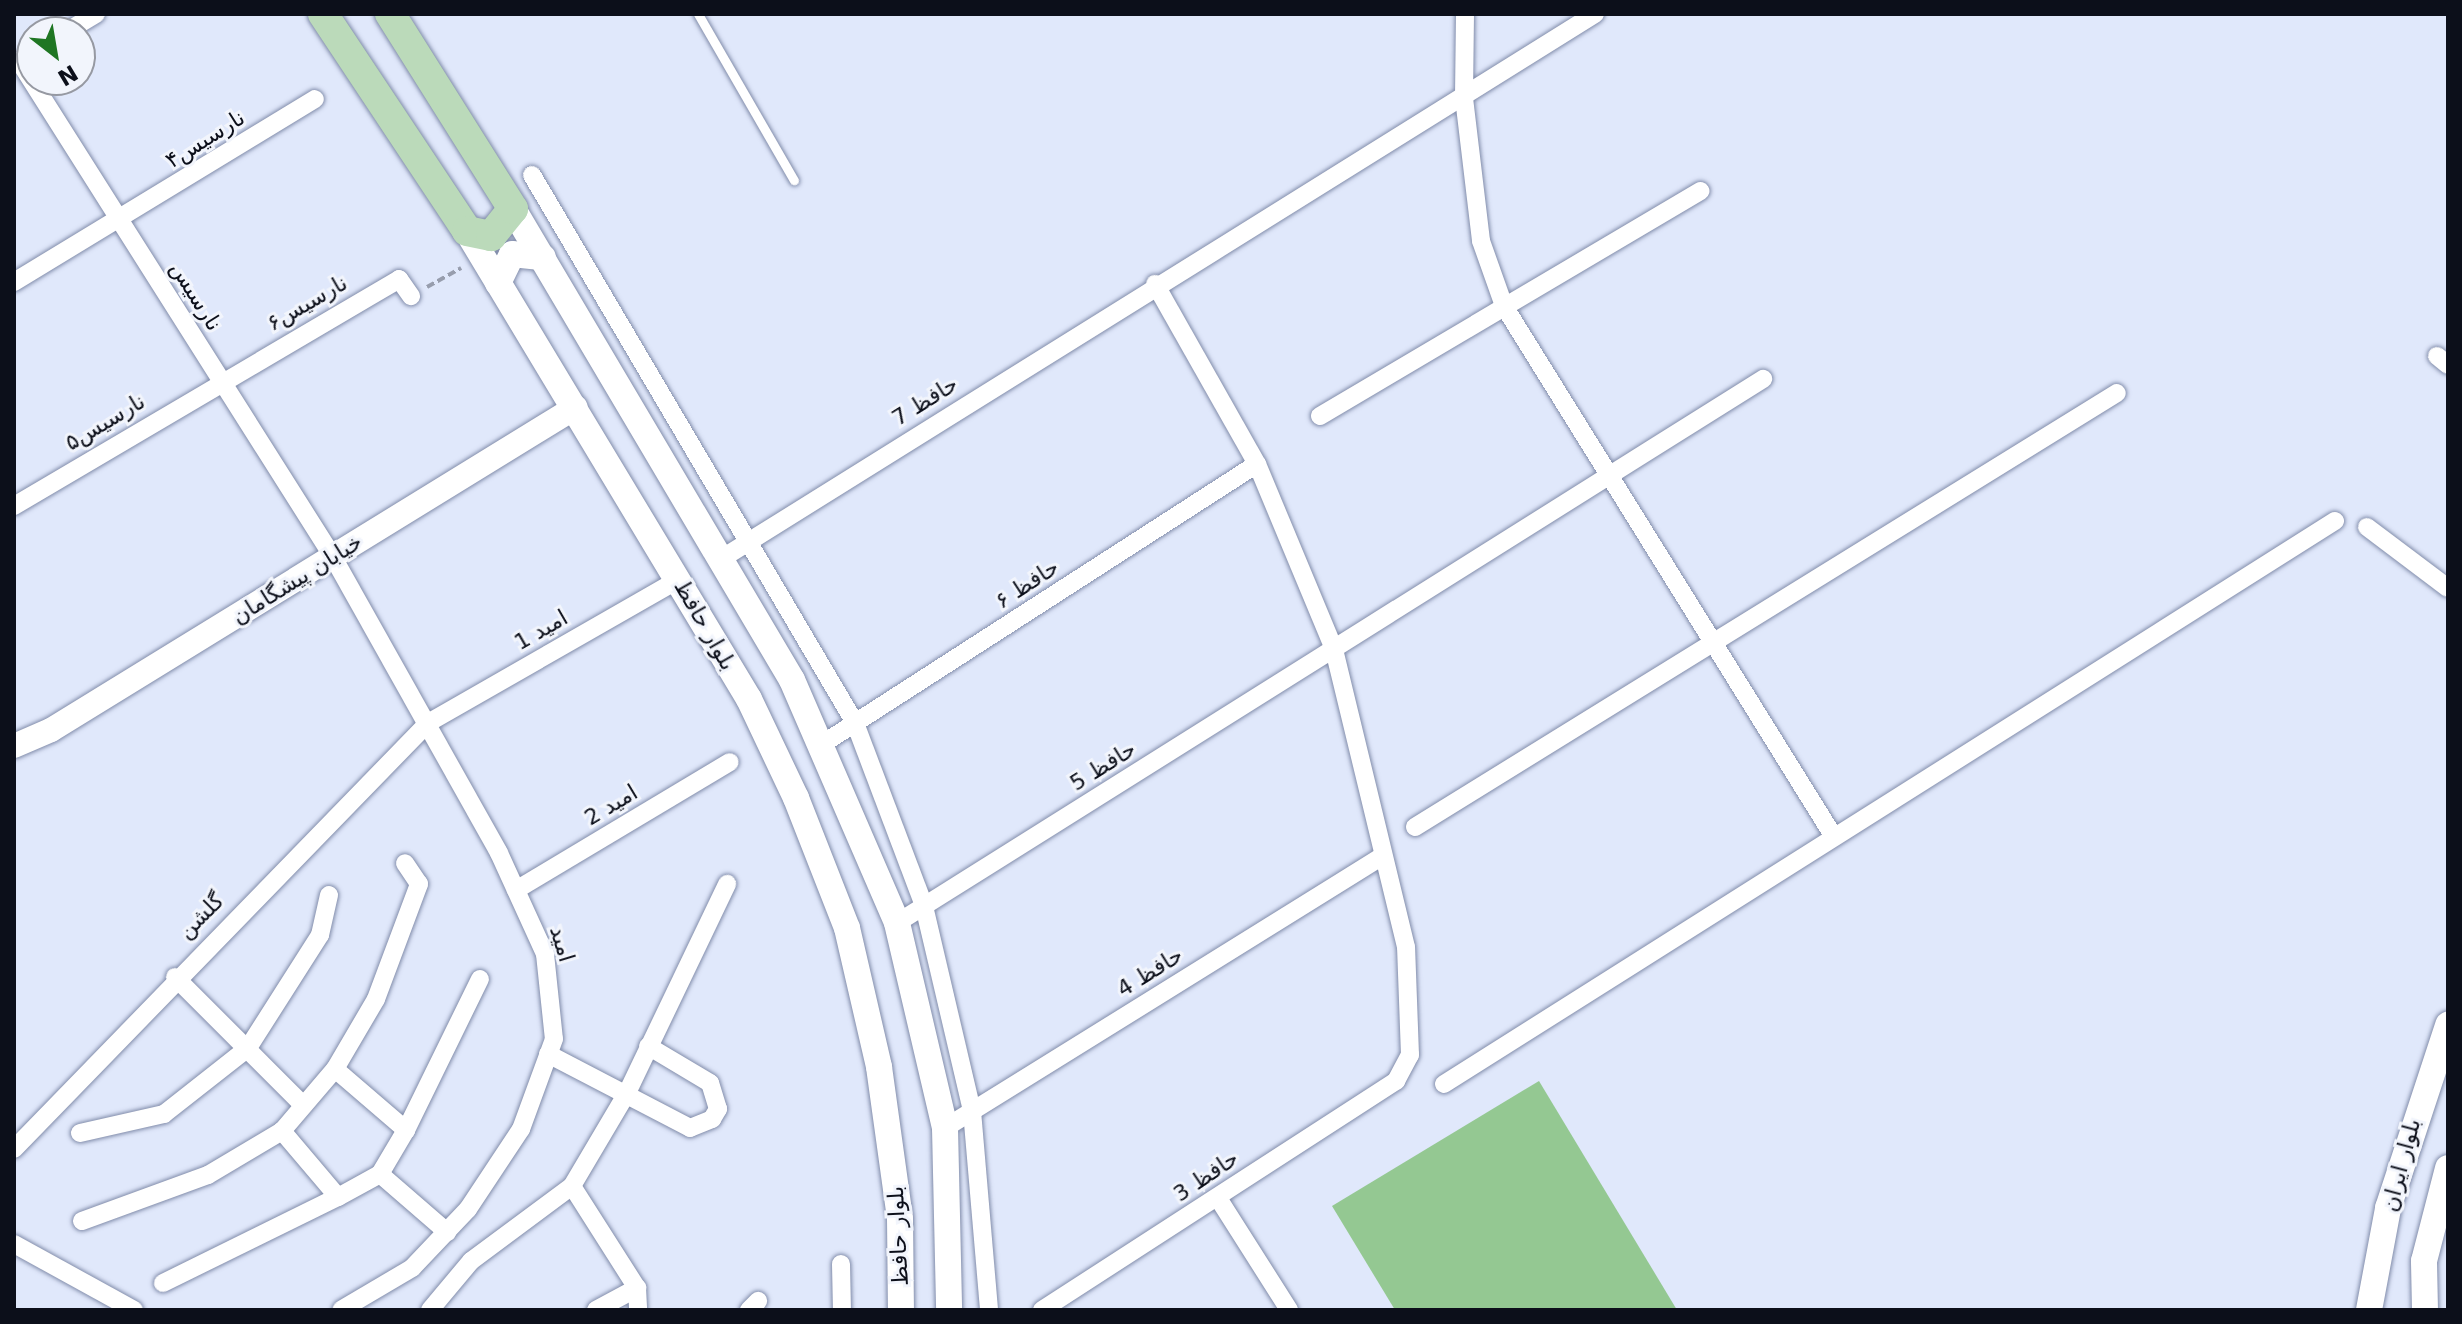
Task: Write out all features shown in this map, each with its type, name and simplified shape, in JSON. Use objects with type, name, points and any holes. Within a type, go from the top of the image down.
[{"type":"main road","name":"بلوار حافظ","points":[[323,14],[475,244],[576,407],[749,699],[847,928],[879,1067],[900,1219],[901,1310]]},
{"type":"main road","points":[[390,14],[543,257],[721,559],[824,743],[897,923],[945,1128],[949,1310]]},
{"type":"main road","points":[[475,244],[491,236],[513,209]]},
{"type":"main road","points":[[498,283],[512,254],[543,257]]},
{"type":"main road","name":"بلوار ایران","points":[[2369,1310],[2388,1208],[2427,1072],[2448,1025]]},
{"type":"main road","points":[[2427,1072],[2448,1089]]},
{"type":"main road","points":[[2425,1310],[2424,1261],[2448,1168]]},
{"type":"street","points":[[1465,14],[1464,98],[1481,241],[1504,306],[1607,476],[1716,641],[1834,837]]},
{"type":"street","name":"حافظ 7","points":[[721,559],[1155,284],[1464,98],[1595,14]]},
{"type":"street","name":"نارسیس","points":[[45,96],[333,557]]},
{"type":"street","name":"نارسیس۴","points":[[14,282],[315,99]]},
{"type":"street","points":[[532,175],[751,540],[855,723],[924,906],[972,1111],[989,1310]]},
{"type":"street","points":[[1320,416],[1700,191]]},
{"type":"street","name":"نارسیس۶","points":[[221,380],[399,279],[411,296]]},
{"type":"street","points":[[1155,284],[1257,464],[1334,649],[1381,857]]},
{"type":"street","points":[[611,377],[644,361]]},
{"type":"street","name":"حافظ 5","points":[[897,923],[1763,379]]},
{"type":"street","name":"نارسیس۵","points":[[14,506],[221,380]]},
{"type":"street","points":[[1415,827],[2117,393]]},
{"type":"street","name":"خیابان پیشگامان","points":[[14,746],[51,730],[576,407]]},
{"type":"street","name":"حافظ ۶","points":[[824,743],[1257,464]]},
{"type":"street","points":[[1444,1084],[2335,521]]},
{"type":"street","points":[[2367,527],[2448,588]]},
{"type":"street","name":"امید","points":[[333,557],[428,723],[516,890],[545,954],[554,1039],[521,1129],[447,1232],[412,1268],[341,1310]]},
{"type":"street","name":"امید 1","points":[[428,723],[679,579]]},
{"type":"street","name":"گلشن","points":[[14,1149],[175,977],[428,723]]},
{"type":"street","name":"امید 2","points":[[516,890],[730,762]]},
{"type":"street","name":"حافظ 3","points":[[1042,1310],[1396,1081],[1410,1055],[1406,947],[1381,857]]},
{"type":"street","name":"حافظ 4","points":[[945,1128],[1381,857]]},
{"type":"street","points":[[82,1221],[208,1175],[282,1131],[335,1069],[376,999],[419,884],[405,863]]},
{"type":"street","points":[[430,1310],[471,1261],[572,1186],[627,1093],[727,884]]},
{"type":"street","points":[[80,1133],[164,1114],[248,1048],[320,935],[329,895]]},
{"type":"street","points":[[175,977],[303,1105]]},
{"type":"street","points":[[163,1283],[380,1174],[406,1130],[480,979]]},
{"type":"street","points":[[548,1054],[690,1128],[702,1127],[718,1109],[710,1083],[648,1046]]},
{"type":"street","points":[[335,1069],[406,1130]]},
{"type":"street","points":[[282,1131],[338,1197]]},
{"type":"street","points":[[380,1174],[447,1232]]},
{"type":"street","points":[[572,1186],[637,1288],[638,1310]]},
{"type":"street","points":[[1218,1198],[1289,1310]]},
{"type":"street","points":[[14,1244],[134,1310]]},
{"type":"street","points":[[841,1264],[842,1310]]},
{"type":"street","points":[[596,1310],[637,1288]]},
{"type":"lane","points":[[698,14],[794,180]]},
{"type":"path","points":[[411,296],[475,244]]},
{"type":"green space","points":[[1539,1081],[1677,1310],[1395,1310],[1332,1206]]}]
